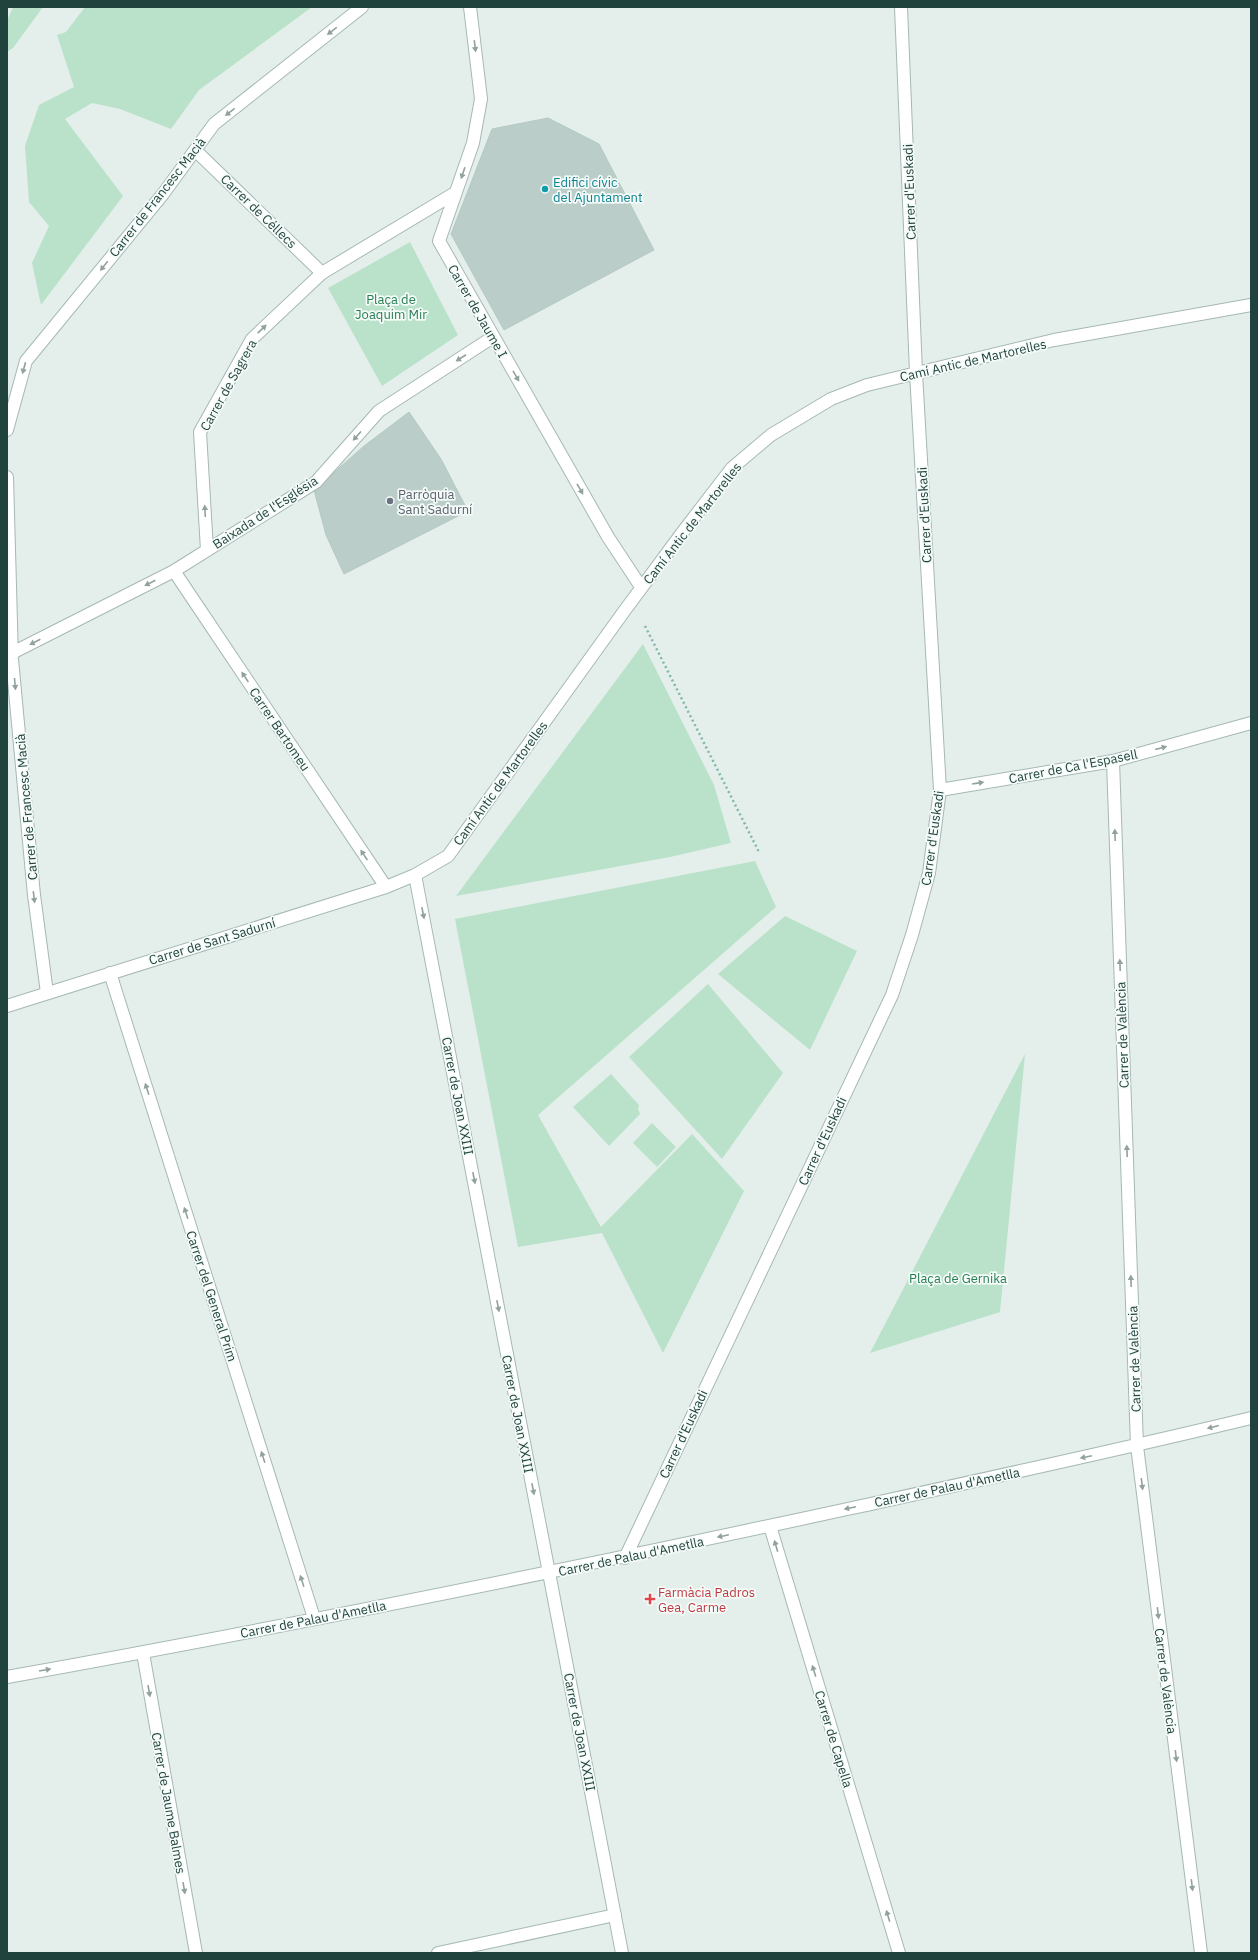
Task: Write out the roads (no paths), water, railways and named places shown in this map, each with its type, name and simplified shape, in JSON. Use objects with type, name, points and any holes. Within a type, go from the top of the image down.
[{"type":"street","name":"Carrer de Francesc Macià","points":[[7,430],[26,361],[163,194],[214,124],[362,7]]},
{"type":"street","name":"Carrer de Jaume I","points":[[470,7],[481,99],[473,143],[439,241],[608,538],[642,587]]},
{"type":"street","name":"Carrer d'Euskadi","points":[[625,1558],[892,995],[912,936],[929,872],[940,790],[916,373],[901,7]]},
{"type":"street","name":"Carrer de Céllecs","points":[[195,150],[322,273]]},
{"type":"street","name":"Carrer de Sagrera","points":[[207,550],[200,432],[252,339],[322,273],[455,193]]},
{"type":"street","name":"Camí Antic de Martorelles","points":[[415,875],[448,856],[642,587],[732,468],[771,435],[831,399],[867,385],[1054,340],[1251,305]]},
{"type":"street","name":"Baixada de l'Església","points":[[12,653],[174,571],[316,482],[379,411],[493,337]]},
{"type":"street","name":"Carrer de Francesc Macià","points":[[7,477],[12,653],[34,895],[47,993]]},
{"type":"street","name":"Carrer Bartomeu","points":[[174,571],[386,887]]},
{"type":"street","name":"Carrer de Ca l'Espasell","points":[[940,790],[1113,761],[1251,724]]},
{"type":"street","name":"Carrer de València","points":[[1113,761],[1137,1446],[1201,1953]]},
{"type":"street","name":"Carrer de Sant Sadurní","points":[[7,1006],[386,887],[415,875]]},
{"type":"street","name":"Carrer de Joan XXIII","points":[[415,875],[622,1953]]},
{"type":"street","name":"Carrer del General Prim","points":[[110,973],[314,1618]]},
{"type":"street","name":"Carrer de Palau d'Ametlla","points":[[7,1677],[142,1653],[625,1558],[1137,1446],[1251,1418]]},
{"type":"street","name":"Carrer de Capella","points":[[770,1526],[899,1953]]},
{"type":"street","name":"Carrer de Jaume Balmes","points":[[142,1653],[196,1953]]},
{"type":"street","points":[[438,1953],[615,1915]]},
{"type":"place","name":"Edifici cívic del Ajuntament","points":[[545,189]]},
{"type":"place","name":"Parròquia Sant Sadurní","points":[[390,501]]},
{"type":"place","name":"Farmàcia Padros Gea, Carme","points":[[650,1599]]},
{"type":"park label","name":"Plaça de Joaquim Mir","points":[[391,306]]},
{"type":"park label","name":"Plaça de Gernika","points":[[958,1278]]}]
